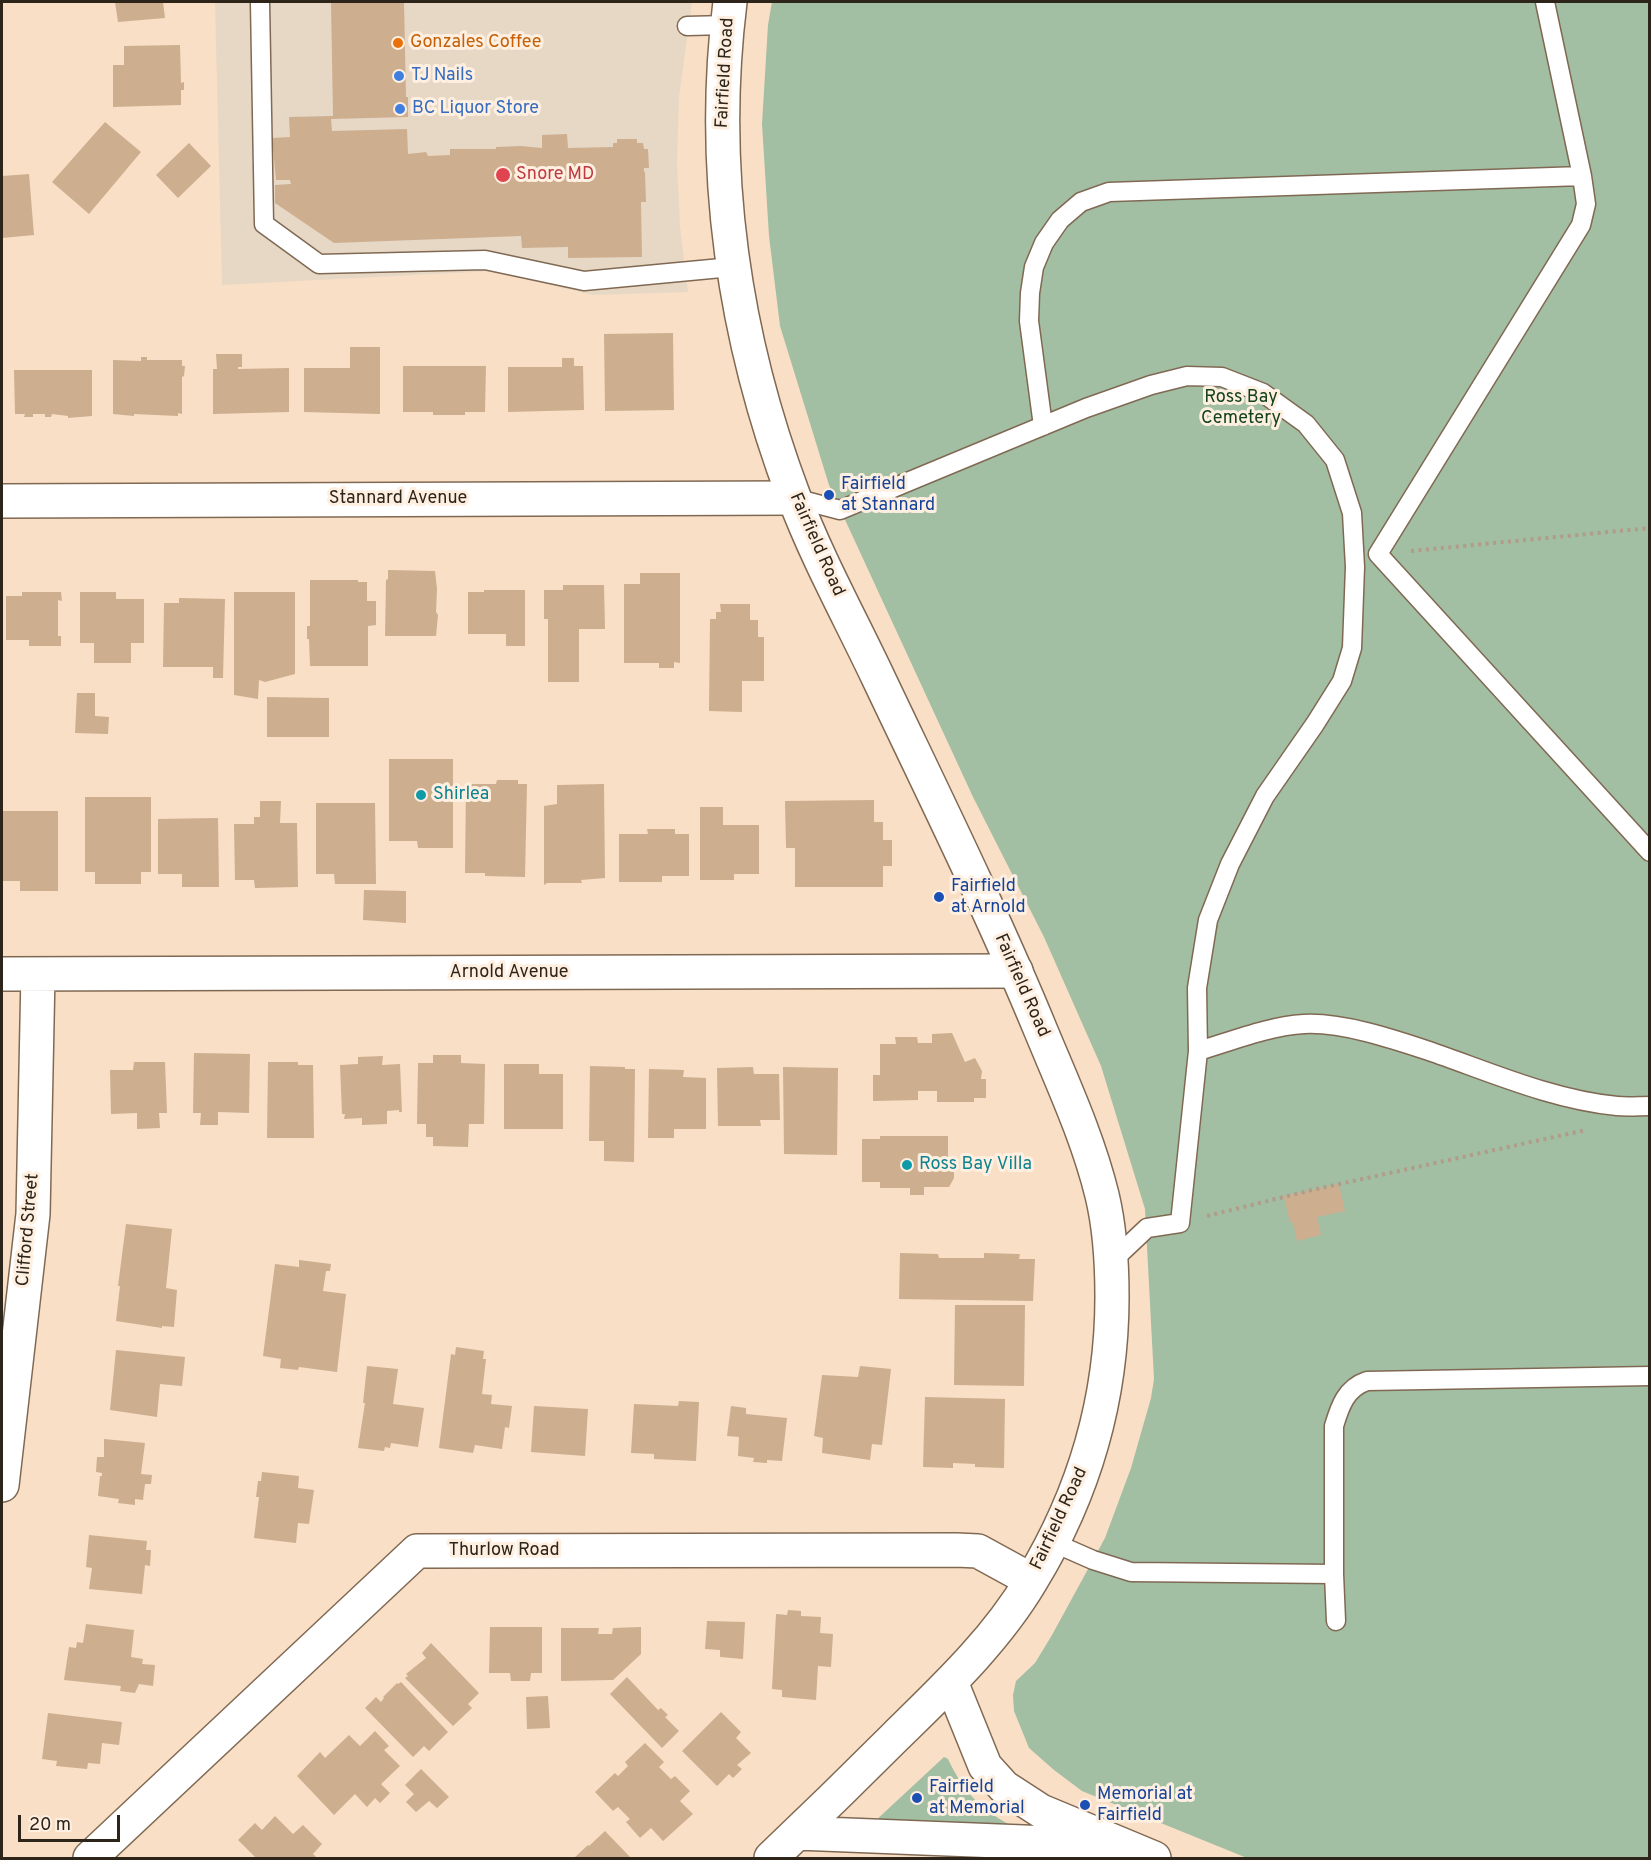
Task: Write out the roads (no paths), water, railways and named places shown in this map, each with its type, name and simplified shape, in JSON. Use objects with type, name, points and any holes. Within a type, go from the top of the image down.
[{"type":"street","name":"Fairfield Road","points":[[729,13],[723,106],[725,199],[732,267],[747,347],[770,429],[808,531],[1016,972],[1080,1124],[1102,1197],[1112,1261],[1111,1343],[1107,1378],[1096,1432],[1078,1488],[1031,1580],[992,1634],[951,1682],[771,1858]]},
{"type":"street","name":"Stannard Avenue","points":[[2,501],[794,498]]},
{"type":"street","name":"Arnold Avenue","points":[[2,974],[1016,972]]},
{"type":"street","name":"Clifford Street","points":[[2,1485],[33,1214],[38,974]]},
{"type":"street","name":"Thurlow Road","points":[[90,1858],[417,1551],[978,1551],[1031,1580]]},
{"type":"street","points":[[951,1682],[985,1766],[1004,1787],[1041,1811],[1154,1858]]},
{"type":"street","points":[[797,1833],[1124,1846]]},
{"type":"lane","points":[[260,2],[264,224],[319,264],[485,260],[584,280],[732,267]]},
{"type":"lane","points":[[1378,554],[1581,225],[1586,204],[1582,176],[1545,2]]},
{"type":"lane","points":[[687,26],[729,13]]},
{"type":"lane","points":[[1043,426],[1029,321],[1032,275],[1044,243],[1060,220],[1081,202],[1109,192],[1582,176]]},
{"type":"lane","points":[[794,498],[840,510],[1043,426],[1151,385],[1187,376],[1222,377],[1263,393],[1306,424],[1335,460],[1352,513],[1354,555],[1352,648],[1342,681],[1265,796],[1230,864],[1208,920],[1197,988],[1198,1051],[1180,1222],[1146,1228],[1112,1261]]},
{"type":"lane","points":[[1354,555],[1378,554],[1650,852]]},
{"type":"lane","points":[[1198,1051],[1286,1026],[1306,1024],[1337,1027],[1391,1038],[1535,1088],[1577,1099],[1618,1106],[1650,1106]]},
{"type":"lane","points":[[1336,1621],[1334,1426],[1341,1403],[1355,1385],[1367,1382],[1650,1376]]},
{"type":"lane","points":[[1052,1542],[1093,1560],[1131,1572],[1334,1574]]},
{"type":"place","name":"Gonzales Coffee","points":[[398,43]]},
{"type":"place","name":"TJ Nails","points":[[399,76]]},
{"type":"place","name":"BC Liquor Store","points":[[400,109]]},
{"type":"place","name":"Snore MD","points":[[503,175]]},
{"type":"place","name":"Fairfield at Stannard","points":[[829,495]]},
{"type":"place","name":"Shirlea","points":[[421,795]]},
{"type":"place","name":"Fairfield at Arnold","points":[[939,897]]},
{"type":"place","name":"Ross Bay Villa","points":[[907,1165]]},
{"type":"place","name":"Fairfield at Memorial","points":[[917,1798]]},
{"type":"place","name":"Memorial at Fairfield","points":[[1085,1805]]},
{"type":"park label","name":"Ross Bay Cemetery","points":[[1241,408]]}]
